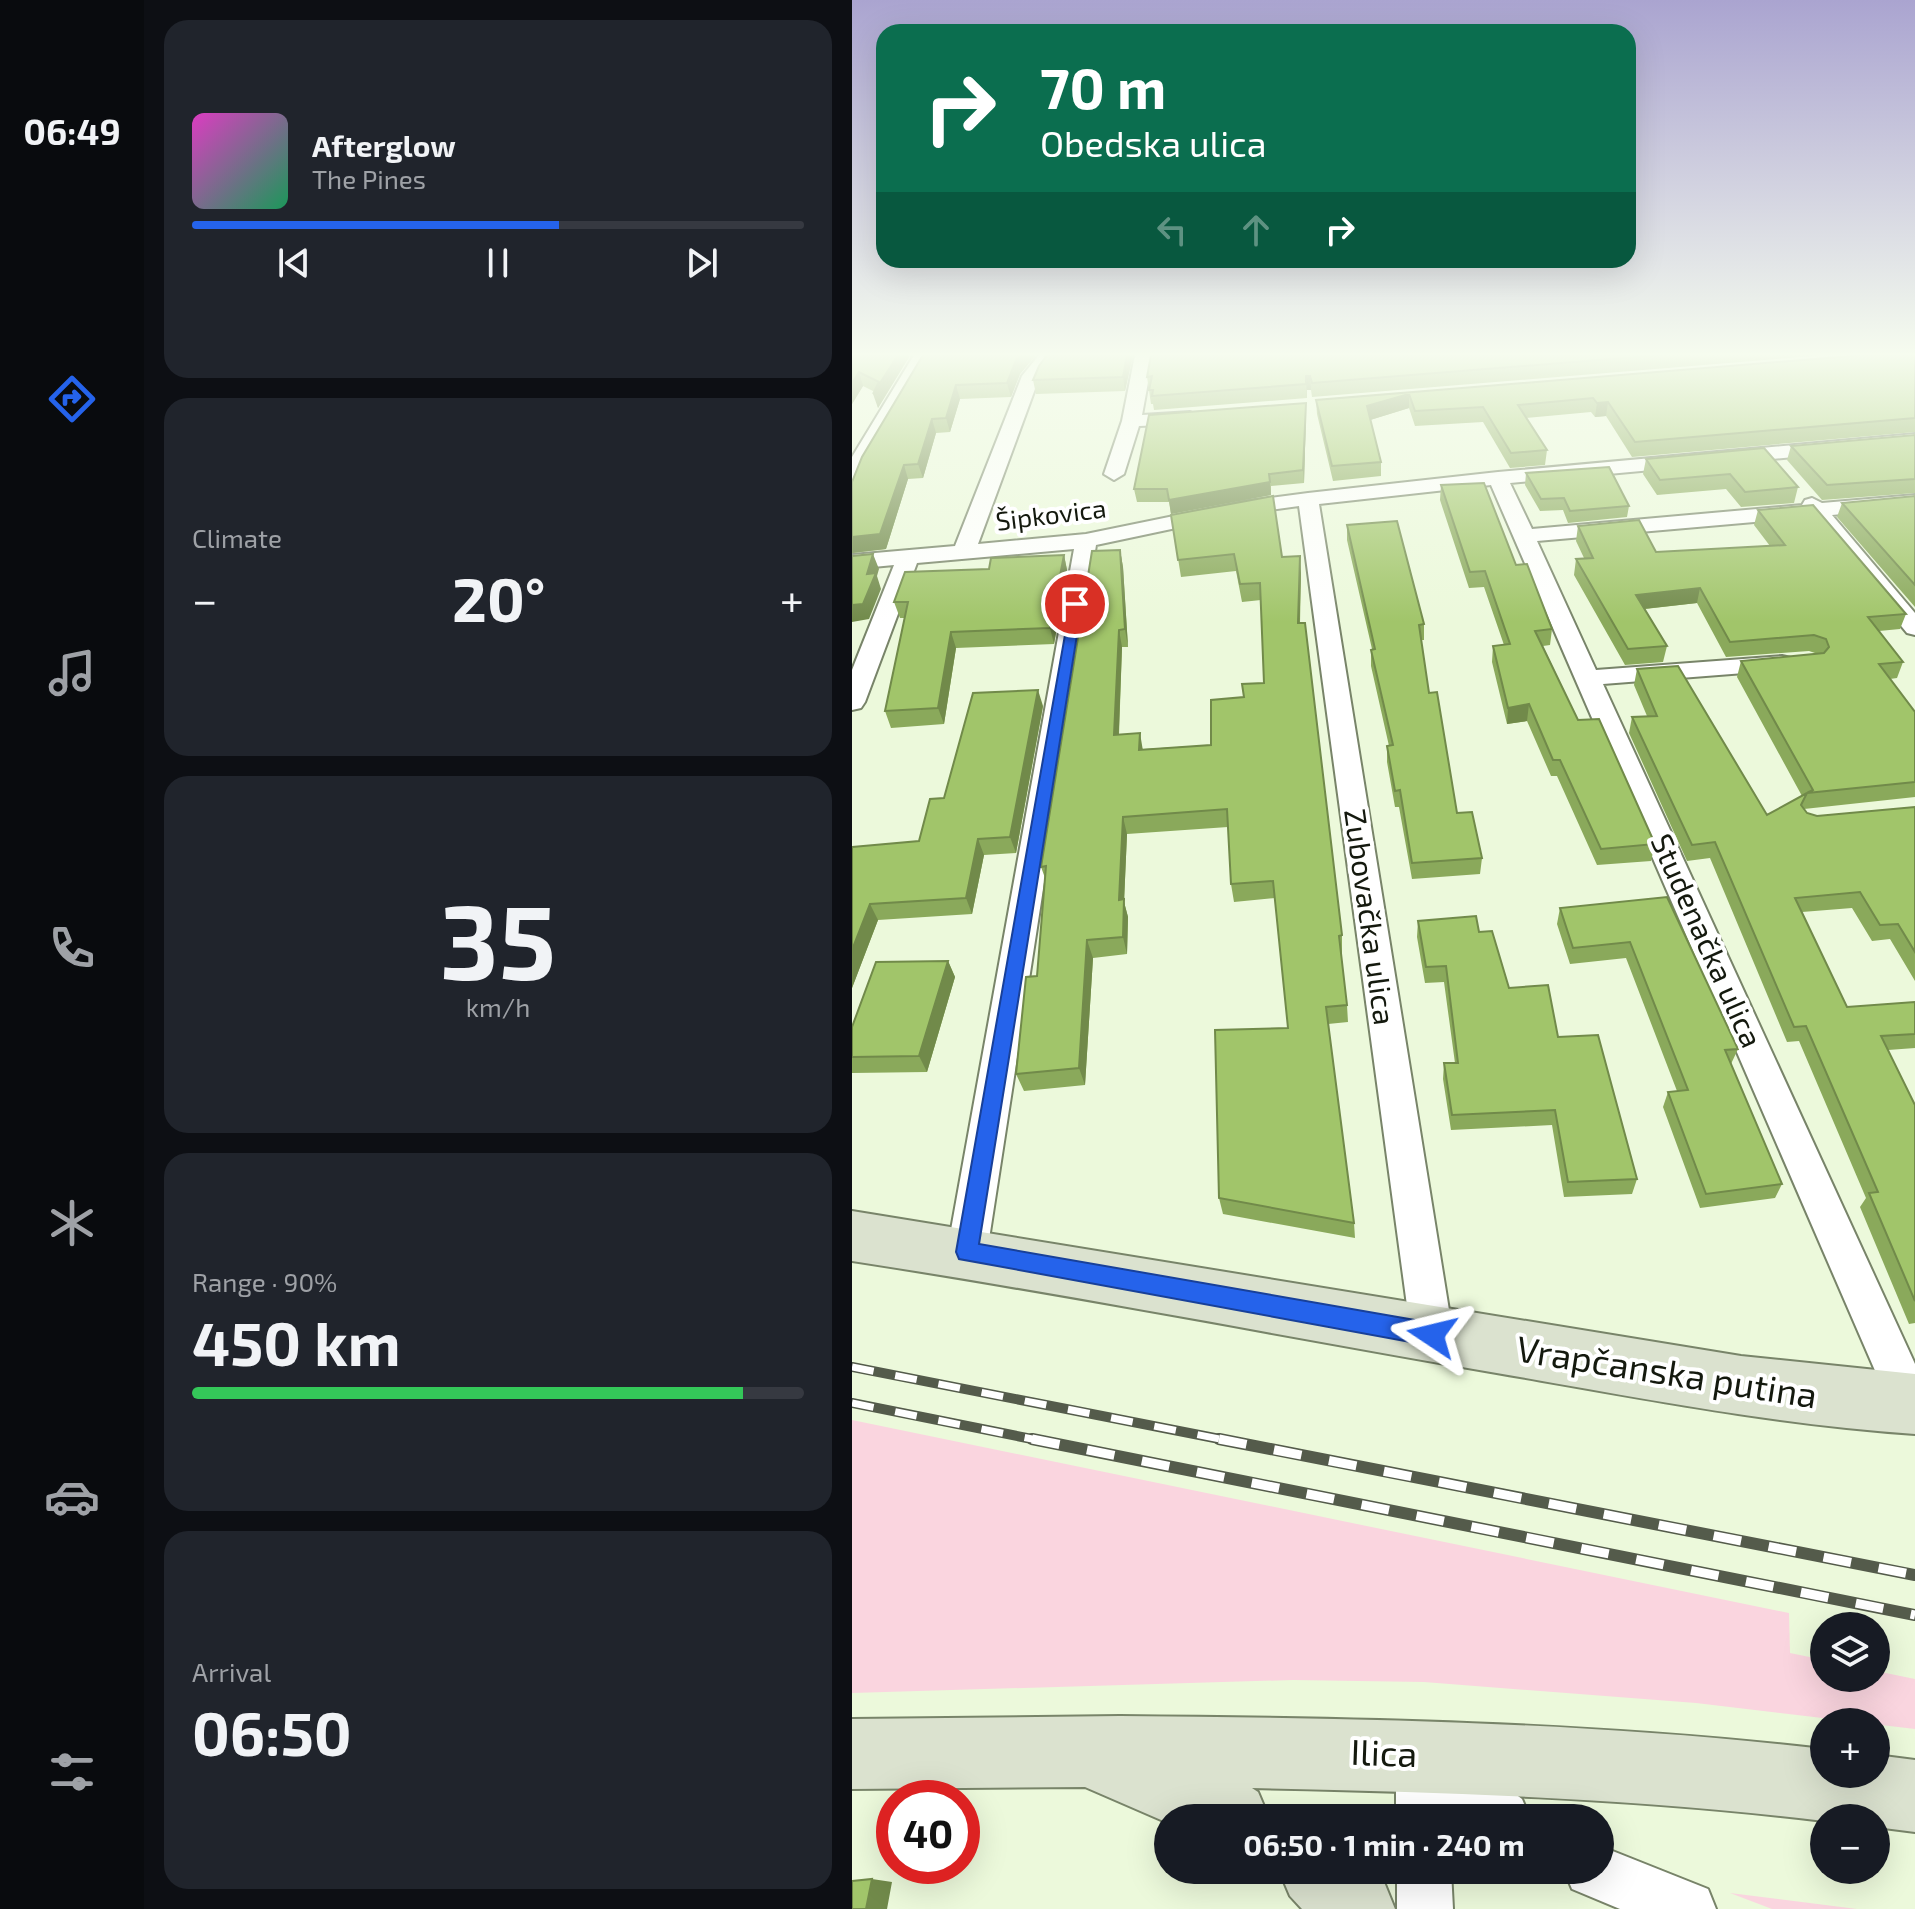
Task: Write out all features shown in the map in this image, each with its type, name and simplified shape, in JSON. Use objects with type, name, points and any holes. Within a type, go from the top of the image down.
[{"type":"street","points":[[852,474],[870,444]]},
{"type":"street","points":[[963,554],[1005,444]]},
{"type":"street","points":[[1114,474],[1124,444]]},
{"type":"street","name":"Šipkovica","points":[[852,562],[1086,541],[1247,507],[1308,499],[1868,444]]},
{"type":"street","points":[[1766,453],[1915,628]]},
{"type":"street","name":"Studenačka ulica","points":[[1498,478],[1913,1404]]},
{"type":"street","name":"Zubovačka ulica","points":[[1308,499],[1432,1335]]},
{"type":"street","points":[[1525,536],[1915,501]]},
{"type":"street","points":[[967,1252],[1086,541]]},
{"type":"street","points":[[852,702],[908,558]]},
{"type":"street","points":[[1883,587],[1915,584]]},
{"type":"street","points":[[1588,678],[1809,661]]},
{"type":"street","name":"Vrapčanska putina","points":[[852,1236],[967,1252],[1432,1335],[1819,1398],[1913,1404]]},
{"type":"street","points":[[1081,1751],[1206,1804]]},
{"type":"street","name":"Ilica","points":[[852,1754],[1081,1751],[1423,1786],[1679,1769],[1791,1779],[1915,1796]]},
{"type":"street","points":[[1423,1786],[1468,1804]]},
{"type":"street","points":[[1614,1879],[1688,1909]]},
{"type":"street","points":[[1331,1884],[1357,1909]]},
{"type":"street","points":[[1424,1884],[1425,1909]]},
{"type":"shaded area","points":[[852,1420],[1789,1613],[1790,1653],[1810,1657],[1810,1692],[1890,1692],[1890,1674],[1915,1679],[1915,1729],[1890,1726],[1890,1708],[1810,1708],[1810,1717],[1696,1703],[1424,1682],[1293,1680],[852,1693]]},
{"type":"shaded area","points":[[1730,1893],[1857,1909],[1772,1909]]},
{"type":"building","points":[[870,444],[924,444],[918,464],[904,465],[880,534],[852,537],[852,482]]},
{"type":"building","points":[[1143,444],[1304,444],[1303,470],[1269,474],[1270,482],[1169,500],[1167,489],[1134,489]]},
{"type":"building","points":[[1327,444],[1377,444],[1381,462],[1332,466]]},
{"type":"building","points":[[1506,444],[1543,444],[1547,450],[1511,453]]},
{"type":"building","points":[[1915,444],[1915,479],[1827,485],[1791,446]]},
{"type":"building","points":[[1764,448],[1798,487],[1745,492],[1730,474],[1660,480],[1646,459]]},
{"type":"building","points":[[1609,467],[1629,506],[1570,511],[1564,498],[1541,499],[1526,473]]},
{"type":"building","points":[[1484,483],[1516,565],[1527,564],[1552,629],[1535,631],[1578,720],[1599,719],[1655,844],[1601,849],[1560,760],[1553,760],[1529,704],[1508,708],[1493,646],[1510,644],[1485,571],[1470,572],[1441,485]]},
{"type":"building","points":[[1273,496],[1282,557],[1300,556],[1298,623],[1305,623],[1342,935],[1339,936],[1347,1005],[1326,1007],[1354,1223],[1219,1198],[1215,1030],[1288,1028],[1273,881],[1231,884],[1227,809],[1123,817],[1119,900],[1124,899],[1123,937],[1087,940],[1079,1068],[1016,1074],[1026,977],[1037,976],[1046,866],[1041,867],[1092,551],[1120,550],[1125,629],[1119,630],[1114,735],[1140,733],[1139,750],[1211,745],[1211,700],[1244,697],[1242,684],[1264,683],[1260,583],[1240,584],[1234,554],[1178,560],[1171,515]]},
{"type":"building","points":[[1915,496],[1915,585],[1842,503]]},
{"type":"building","points":[[1813,505],[1906,614],[1868,617],[1903,662],[1879,664],[1915,712],[1915,782],[1807,793],[1813,790],[1741,661],[1824,653],[1829,647],[1826,639],[1814,635],[1730,642],[1700,588],[1636,595],[1667,646],[1628,649],[1576,559],[1593,558],[1578,526],[1639,520],[1656,552],[1785,545],[1758,510]]},
{"type":"building","points":[[1397,521],[1424,624],[1419,625],[1429,693],[1437,692],[1457,813],[1472,812],[1482,858],[1412,863],[1400,790],[1395,791],[1387,746],[1393,745],[1371,650],[1375,649],[1347,525]]},
{"type":"building","points":[[873,554],[867,574],[876,573],[863,604],[852,605],[852,556]]},
{"type":"building","points":[[1064,555],[1050,628],[951,632],[938,708],[885,711],[908,602],[894,602],[905,572],[989,569],[991,558]]},
{"type":"building","points":[[1678,666],[1767,815],[1807,793],[1801,805],[1807,813],[1817,816],[1915,807],[1915,952],[1898,924],[1880,925],[1860,892],[1795,898],[1847,1007],[1915,1002],[1915,1034],[1881,1036],[1915,1105],[1915,1301],[1869,1193],[1878,1192],[1806,1026],[1794,1027],[1715,842],[1692,845],[1632,717],[1657,716],[1637,669]]},
{"type":"building","points":[[1038,690],[1010,837],[978,839],[966,898],[870,904],[852,950],[852,847],[919,841],[930,799],[944,798],[973,693]]},
{"type":"building","points":[[1667,897],[1738,1049],[1725,1050],[1782,1184],[1706,1194],[1668,1092],[1688,1090],[1630,942],[1573,948],[1560,908]]},
{"type":"building","points":[[1476,916],[1479,932],[1492,931],[1509,988],[1548,985],[1558,1037],[1598,1035],[1637,1179],[1568,1182],[1555,1110],[1452,1115],[1444,1063],[1458,1063],[1446,966],[1426,967],[1418,921]]},
{"type":"building","points":[[948,961],[919,1056],[852,1057],[852,1027],[876,962]]},
{"type":"building","points":[[872,1879],[866,1909],[852,1909],[852,1881]]},
{"type":"railway","points":[[852,1367],[1230,1441]]},
{"type":"railway","points":[[852,1403],[1032,1439]]},
{"type":"railway","points":[[1032,1439],[1915,1615]]},
{"type":"railway","points":[[1032,1439],[1042,1441]]},
{"type":"railway","points":[[1219,1439],[1915,1575]]},
{"type":"route","points":[[1075,604],[967,1252],[1432,1335]]}]
